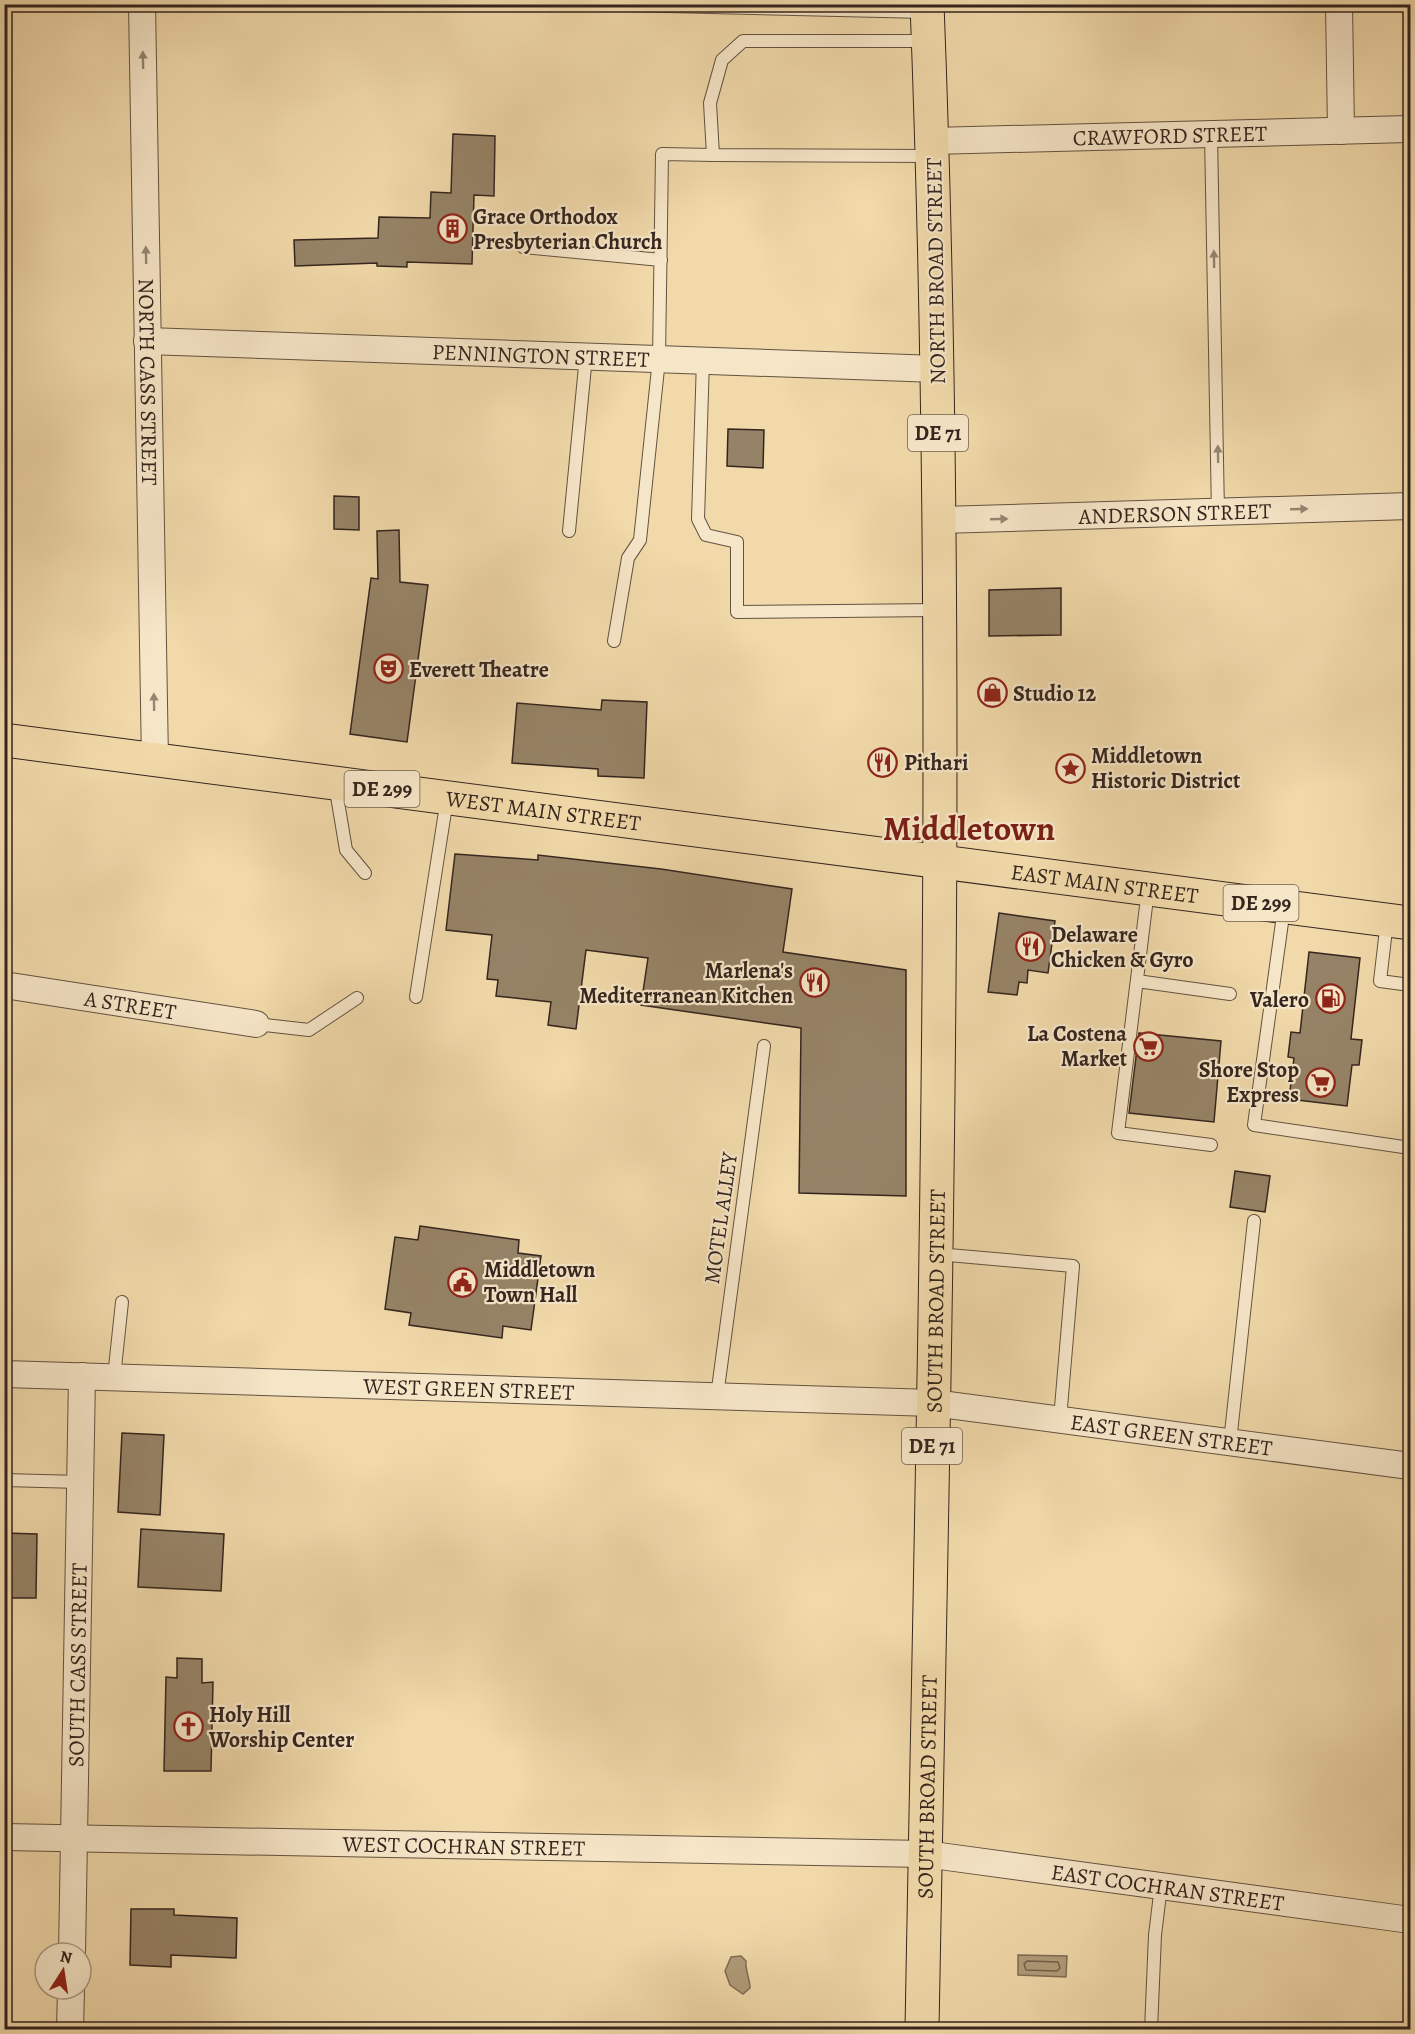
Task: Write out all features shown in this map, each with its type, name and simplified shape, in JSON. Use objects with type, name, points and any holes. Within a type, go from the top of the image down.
[{"type":"main road","name":"NORTH BROAD STREET","points":[[927,19],[940,520],[942,862]]},
{"type":"main road","name":"WEST MAIN STREET","points":[[4,740],[942,862]]},
{"type":"main road","name":"EAST MAIN STREET","points":[[942,862],[1399,921]]},
{"type":"main road","name":"SOUTH BROAD STREET","points":[[922,2030],[942,862]]},
{"type":"street","name":"NORTH CASS STREET","points":[[142,4],[155,761]]},
{"type":"street","points":[[1339,4],[1341,131]]},
{"type":"street","name":"CRAWFORD STREET","points":[[932,148],[1211,134],[1410,129]]},
{"type":"street","name":"PENNINGTON STREET","points":[[147,341],[936,369]]},
{"type":"street","name":"ANDERSON STREET","points":[[940,520],[1410,506]]},
{"type":"street","name":"A STREET","points":[[4,985],[256,1024]]},
{"type":"street","name":"WEST GREEN STREET","points":[[4,1374],[933,1403]]},
{"type":"street","name":"SOUTH CASS STREET","points":[[72,1941],[82,1376]]},
{"type":"street","name":"EAST GREEN STREET","points":[[933,1403],[1410,1466]]},
{"type":"street","name":"WEST COCHRAN STREET","points":[[4,1837],[925,1854]]},
{"type":"street","name":"EAST COCHRAN STREET","points":[[925,1854],[1410,1920]]},
{"type":"street","points":[[70,2030],[71,2001]]},
{"type":"lane","points":[[582,4],[763,7],[927,19]]},
{"type":"lane","points":[[713,155],[711,103],[722,60],[743,41],[927,19]]},
{"type":"lane","points":[[1211,134],[1218,513]]},
{"type":"lane","points":[[614,641],[628,558],[640,540],[659,359],[662,154],[713,155],[932,148]]},
{"type":"lane","points":[[524,247],[661,260]]},
{"type":"lane","points":[[569,531],[586,356]]},
{"type":"lane","points":[[703,360],[698,519],[706,536],[736,542],[737,612],[941,610]]},
{"type":"lane","points":[[335,783],[346,850],[365,873]]},
{"type":"lane","points":[[416,997],[448,798]]},
{"type":"lane","points":[[1148,889],[1118,1132],[1211,1145]]},
{"type":"lane","points":[[1284,906],[1254,1125],[1410,1148]]},
{"type":"lane","points":[[1399,921],[1380,981],[1410,985]]},
{"type":"lane","points":[[1137,981],[1230,994]]},
{"type":"lane","points":[[256,1024],[309,1030],[357,998]]},
{"type":"lane","name":"MOTEL ALLEY","points":[[717,1396],[764,1046]]},
{"type":"lane","points":[[1230,1442],[1254,1221]]},
{"type":"lane","points":[[936,1254],[1073,1266],[1060,1419]]},
{"type":"lane","points":[[114,1377],[122,1302]]},
{"type":"lane","points":[[4,1480],[80,1482]]},
{"type":"lane","points":[[1151,2030],[1155,1935],[1161,1886]]},
{"type":"water","points":[[1018,1955],[1067,1956],[1066,1977],[1018,1975]]},
{"type":"water","points":[[741,1956],[746,1961],[750,1988],[743,1994],[730,1985],[725,1971],[731,1957]]},
{"type":"building","points":[[453,134],[495,136],[494,196],[474,195],[472,264],[407,262],[407,267],[377,266],[377,263],[295,266],[294,240],[378,238],[379,217],[430,218],[431,192],[451,193]]},
{"type":"building","points":[[728,429],[764,430],[763,468],[727,466]]},
{"type":"building","points":[[334,496],[359,497],[359,530],[334,529]]},
{"type":"building","name":"Everett Theatre","points":[[399,530],[400,582],[428,585],[407,742],[350,734],[371,578],[378,579],[377,531]]},
{"type":"building","points":[[1061,588],[1061,635],[989,636],[989,590]]},
{"type":"building","points":[[602,700],[647,702],[644,778],[598,776],[598,769],[512,763],[517,703],[601,710]]},
{"type":"building","points":[[455,854],[538,860],[538,855],[661,869],[792,889],[783,952],[906,970],[906,1196],[799,1193],[801,1028],[641,1005],[648,958],[586,950],[576,1029],[548,1025],[551,1002],[496,996],[498,980],[487,979],[492,935],[446,930]]},
{"type":"building","points":[[999,913],[1055,921],[1048,973],[1028,970],[1027,983],[1019,982],[1017,995],[988,992]]},
{"type":"building","points":[[1309,952],[1360,958],[1351,1039],[1362,1040],[1359,1065],[1352,1065],[1347,1106],[1289,1099],[1294,1058],[1288,1057],[1291,1032],[1300,1033]]},
{"type":"building","points":[[1139,1033],[1221,1041],[1214,1122],[1129,1113]]},
{"type":"building","points":[[1235,1171],[1270,1176],[1265,1212],[1230,1207]]},
{"type":"building","name":"Middletown Town Hall","points":[[420,1226],[519,1240],[518,1253],[541,1256],[531,1330],[503,1326],[502,1338],[409,1325],[411,1313],[385,1309],[395,1237],[418,1240]]},
{"type":"building","points":[[122,1433],[164,1435],[160,1515],[118,1512]]},
{"type":"building","points":[[141,1529],[224,1534],[221,1591],[138,1587]]},
{"type":"building","points":[[4,1533],[37,1534],[36,1598],[4,1598]]},
{"type":"building","name":"Holy Hill Worship Center","points":[[177,1658],[202,1659],[202,1683],[213,1682],[211,1771],[164,1771],[166,1677],[177,1678]]},
{"type":"building","points":[[131,1909],[174,1909],[174,1915],[237,1918],[236,1958],[171,1955],[171,1967],[130,1965]]},
{"type":"place","name":"Grace Orthodox Presbyterian Church","points":[[452,229]]},
{"type":"place","name":"Everett Theatre","points":[[388,669]]},
{"type":"place","name":"Studio 12","points":[[992,693]]},
{"type":"place","name":"Pithari","points":[[883,762]]},
{"type":"place","name":"Middletown Historic District","points":[[1070,768]]},
{"type":"place","name":"Delaware Chicken & Gyro","points":[[1030,947]]},
{"type":"place","name":"Marlena's Mediterranean Kitchen","points":[[814,983]]},
{"type":"place","name":"Valero","points":[[1330,999]]},
{"type":"place","name":"La Costena Market","points":[[1148,1046]]},
{"type":"place","name":"Shore Stop Express","points":[[1320,1082]]},
{"type":"place","name":"Middletown Town Hall","points":[[463,1282]]},
{"type":"place","name":"Holy Hill Worship Center","points":[[188,1727]]},
{"type":"district","name":"Middletown","points":[[969,828]]}]
